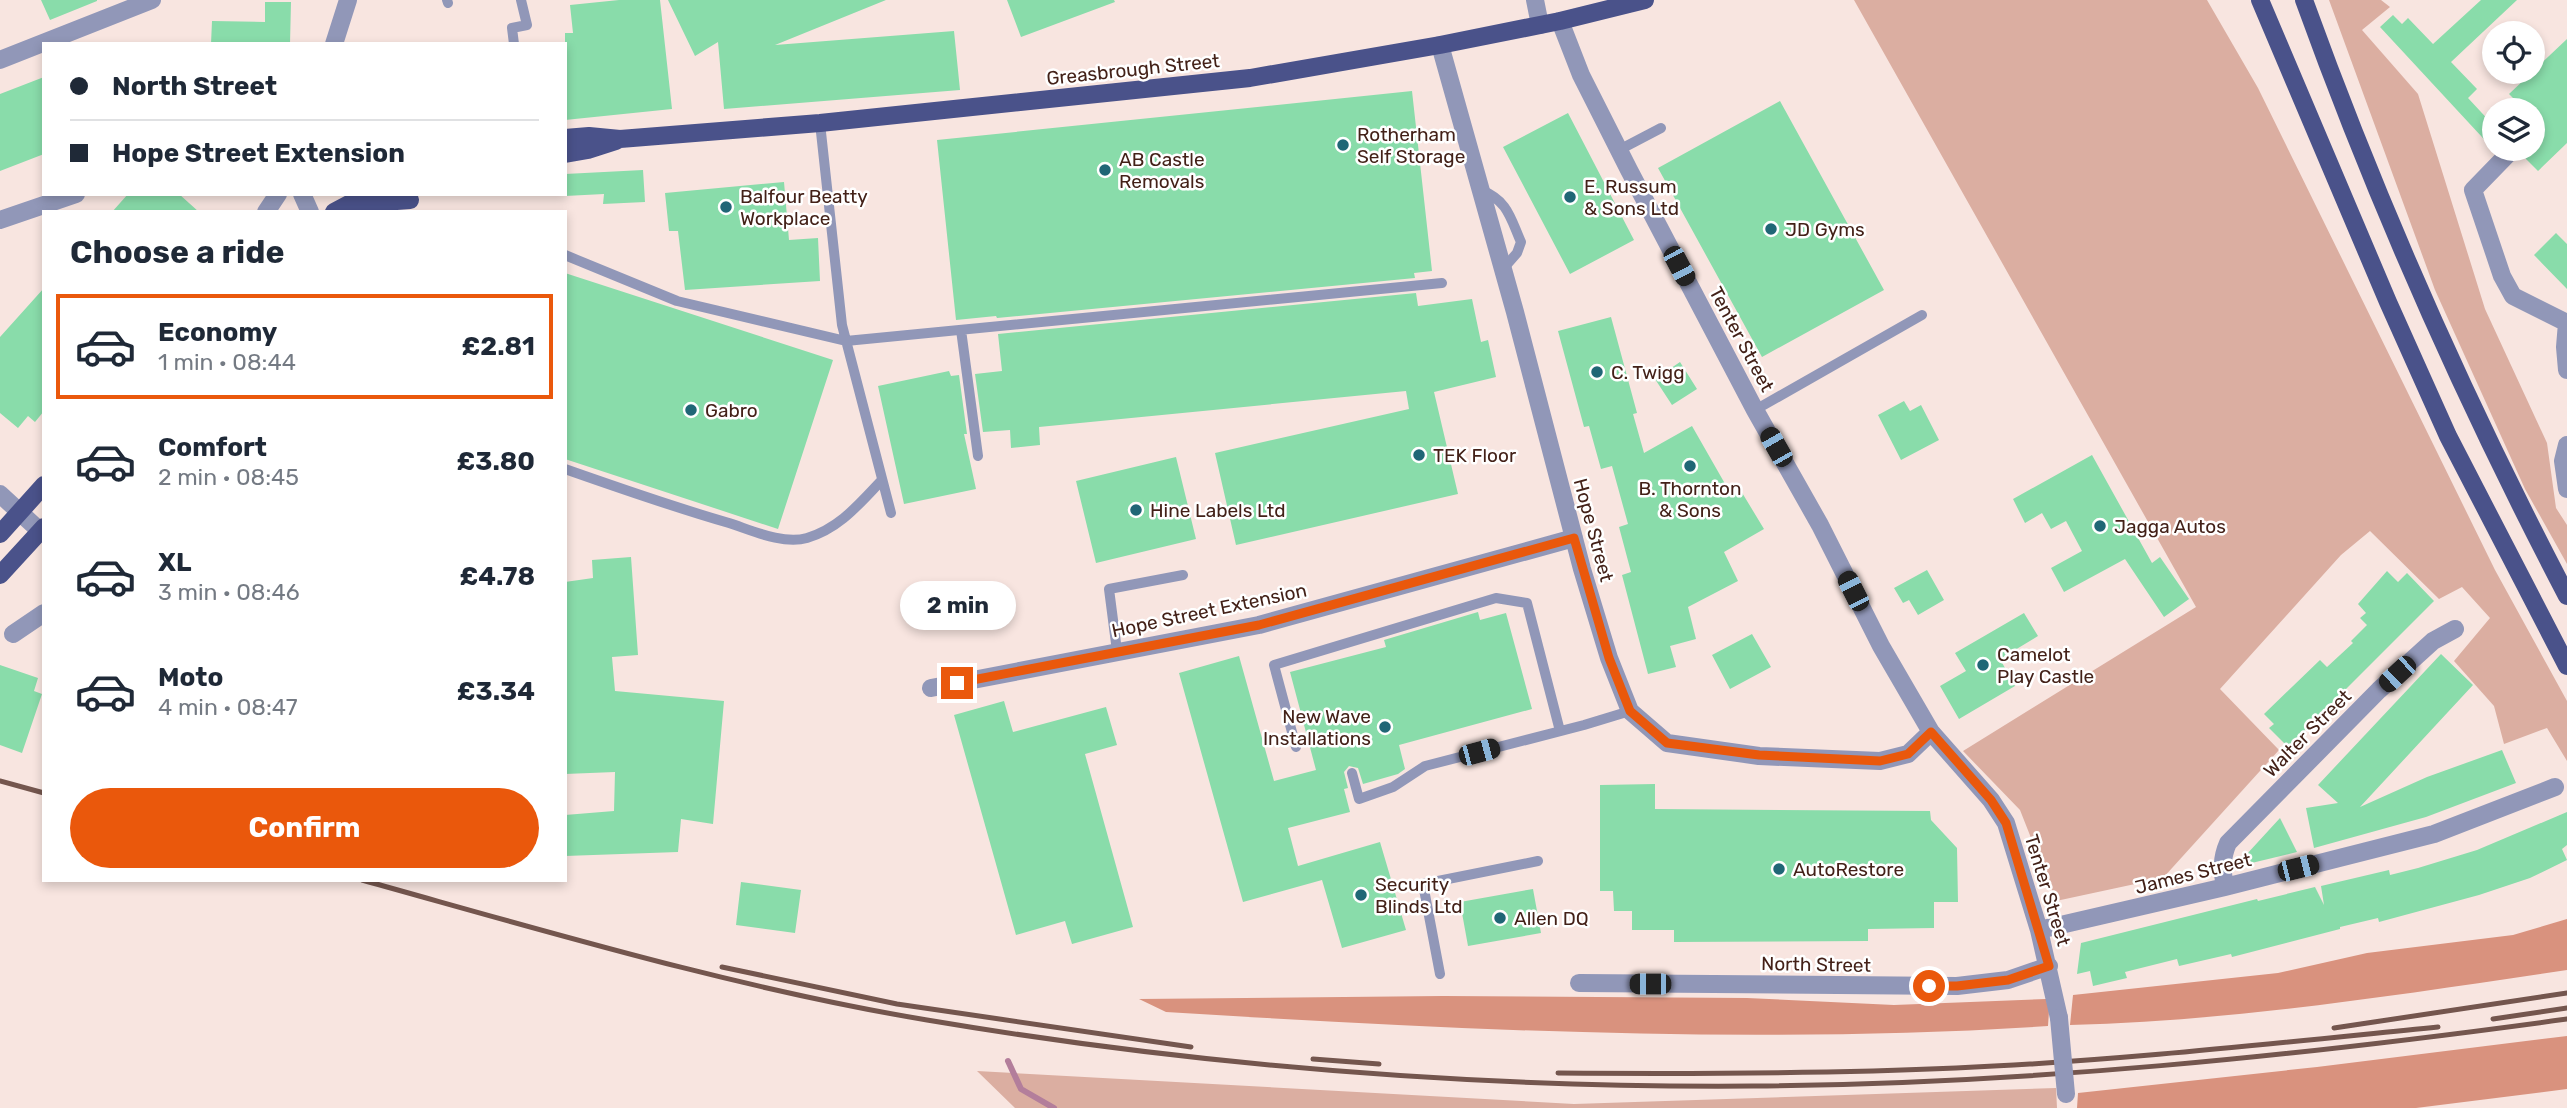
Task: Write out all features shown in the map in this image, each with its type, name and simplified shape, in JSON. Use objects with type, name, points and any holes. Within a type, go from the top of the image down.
[{"type":"main road","name":"Greasbrough Street","points":[[567,138],[589,135],[620,139],[820,123],[1250,78],[1440,45],[1560,21],[1645,0]]},
{"type":"main road","points":[[2260,0],[2448,436],[2567,666]]},
{"type":"main road","points":[[2304,0],[2386,214],[2454,370],[2506,481],[2567,596]]},
{"type":"main road","name":"Greasbrough Street","points":[[567,154],[620,139]]},
{"type":"main road","points":[[338,210],[364,196]]},
{"type":"main road","points":[[369,210],[383,202],[416,197]]},
{"type":"main road","points":[[391,210],[416,197]]},
{"type":"main road","points":[[0,534],[42,487]]},
{"type":"main road","points":[[0,575],[42,529]]},
{"type":"street","points":[[46,42],[152,0]]},
{"type":"street","points":[[335,42],[348,0]]},
{"type":"street","points":[[1535,0],[1540,25]]},
{"type":"street","name":"Tenter Street","points":[[1560,21],[1581,75],[1619,150],[1755,410],[1820,525],[1881,646],[1931,732],[1991,800],[2006,823],[2049,966],[2059,1018],[2066,1101]]},
{"type":"street","points":[[0,60],[42,43]]},
{"type":"street","name":"Hope Street","points":[[1440,45],[1574,538],[1609,658],[1630,711],[1667,743],[1759,755],[1880,761],[1908,754],[1931,732]]},
{"type":"street","points":[[2501,161],[2473,190],[2501,276],[2513,296],[2567,323],[2567,370]]},
{"type":"street","points":[[0,220],[70,196]]},
{"type":"street","points":[[2567,445],[2563,461],[2567,489]]},
{"type":"street","points":[[0,494],[42,529]]},
{"type":"street","name":"Hope Street Extension","points":[[931,688],[1259,625],[1574,538]]},
{"type":"street","points":[[13,634],[42,614]]},
{"type":"street","name":"Walter Street","points":[[2225,887],[2222,869],[2228,843],[2379,691],[2433,641],[2455,629]]},
{"type":"street","name":"James Street","points":[[2039,930],[2225,887],[2434,834],[2555,787]]},
{"type":"street","name":"North Street","points":[[1579,983],[1957,986],[2008,980],[2049,966]]},
{"type":"lane","points":[[514,42],[512,28],[527,26],[521,0]]},
{"type":"lane","points":[[820,123],[842,325],[891,513]]},
{"type":"lane","points":[[1619,150],[1661,128]]},
{"type":"lane","points":[[1481,190],[1506,205],[1521,242],[1517,253],[1503,269]]},
{"type":"lane","points":[[567,257],[677,301],[846,341],[1443,283]]},
{"type":"lane","points":[[1755,410],[1922,315]]},
{"type":"lane","points":[[961,330],[978,456]]},
{"type":"lane","points":[[567,470],[658,502],[778,538],[803,539],[830,530],[848,516],[882,480]]},
{"type":"lane","points":[[1117,651],[1109,589],[1183,575]]},
{"type":"lane","points":[[1296,747],[1274,665],[1496,598],[1527,603],[1560,731]]},
{"type":"lane","points":[[1352,773],[1359,799],[1393,787],[1425,766],[1630,711]]},
{"type":"lane","points":[[1440,974],[1423,884],[1538,862]]},
{"type":"shaded area","points":[[1854,0],[2207,0],[2258,88],[2495,570],[2567,701],[2567,761],[2547,728],[2504,744],[2494,706],[2454,661],[2490,618],[2462,587],[2439,599],[2370,531],[2341,555],[2220,689],[2279,750],[2163,878],[2056,901],[2020,810],[1963,751],[2196,607]]},
{"type":"shaded area","points":[[2329,0],[2381,0],[2390,7],[2362,30],[2418,94],[2485,309],[2547,443],[2556,508],[2567,525],[2567,564],[2525,489],[2435,290]]},
{"type":"shaded area","points":[[2567,919],[2567,970],[2257,1012],[2070,1025],[2073,995],[2278,973],[2367,953],[2513,935]]},
{"type":"shaded area","points":[[1443,996],[1747,998],[1894,1005],[2046,999],[2049,1011],[2048,1026],[1938,1032],[1717,1035],[1497,1029],[1166,1012],[1139,999]]},
{"type":"shaded area","points":[[2567,1036],[2567,1089],[2416,1108],[2077,1108],[2078,1093]]},
{"type":"shaded area","points":[[977,1071],[1574,1104],[2056,1088],[2057,1108],[1015,1108]]},
{"type":"building","points":[[41,0],[97,0],[97,1],[50,20]]},
{"type":"building","points":[[619,0],[660,0],[672,109],[567,120],[565,33],[573,33],[570,5]]},
{"type":"building","points":[[668,0],[886,0],[775,45],[954,31],[960,90],[724,109],[718,42],[695,56]]},
{"type":"building","points":[[1007,0],[1114,0],[1115,2],[1021,37]]},
{"type":"building","points":[[2481,0],[2517,0],[2495,21],[2482,21],[2482,33],[2451,62],[2477,89],[2468,98],[2482,113],[2482,137],[2380,27],[2393,15],[2402,24],[2408,18],[2433,44]]},
{"type":"building","points":[[265,2],[291,2],[290,42],[211,42],[212,21],[265,22]]},
{"type":"building","points":[[2567,39],[2567,143],[2538,171],[2528,161],[2545,161],[2545,98],[2513,98],[2509,94],[2520,84],[2545,84],[2545,60]]},
{"type":"building","points":[[42,78],[42,155],[0,171],[0,94]]},
{"type":"building","points":[[1412,91],[1432,271],[1414,273],[1415,278],[956,320],[937,140]]},
{"type":"building","name":"JD Gyms","points":[[1780,101],[1884,290],[1762,357],[1658,168]]},
{"type":"building","name":"E. Russum & Sons Ltd","points":[[1568,113],[1634,240],[1570,274],[1503,147]]},
{"type":"building","points":[[643,170],[645,202],[603,204],[604,194],[567,196],[567,174]]},
{"type":"building","points":[[784,182],[789,240],[818,238],[820,281],[685,290],[678,231],[669,231],[665,193]]},
{"type":"building","points":[[126,196],[181,196],[197,210],[114,210]]},
{"type":"building","points":[[2556,233],[2567,244],[2567,289],[2534,255]]},
{"type":"building","name":"Gabro","points":[[567,274],[833,360],[778,529],[567,460]]},
{"type":"building","points":[[42,290],[42,413],[35,422],[28,416],[18,428],[0,413],[0,337]]},
{"type":"building","points":[[1416,293],[1418,306],[1472,299],[1481,342],[1488,340],[1496,377],[1434,392],[1458,494],[1236,545],[1215,453],[1409,409],[1406,391],[1039,427],[1040,445],[1011,448],[1010,430],[983,432],[975,374],[1002,371],[998,334]]},
{"type":"building","points":[[1611,317],[1637,413],[1633,414],[1644,453],[1692,426],[1732,496],[1741,491],[1764,529],[1724,552],[1738,581],[1688,607],[1696,639],[1670,646],[1676,667],[1648,674],[1622,575],[1631,572],[1619,527],[1628,524],[1612,466],[1601,469],[1589,426],[1584,427],[1558,331]]},
{"type":"building","points":[[1680,362],[1697,389],[1672,405],[1655,379]]},
{"type":"building","points":[[949,371],[951,376],[959,375],[967,434],[964,434],[976,489],[904,504],[878,386]]},
{"type":"building","points":[[1904,401],[1910,411],[1921,405],[1939,440],[1901,460],[1878,415]]},
{"type":"building","name":"Jagga Autos","points":[[2092,455],[2152,563],[2160,557],[2189,599],[2164,617],[2125,559],[2064,592],[2051,568],[2082,551],[2066,521],[2051,529],[2042,513],[2025,523],[2013,499]]},
{"type":"building","name":"Hine Labels Ltd","points":[[1176,457],[1196,539],[1096,563],[1076,481]]},
{"type":"building","points":[[631,557],[638,655],[612,657],[615,691],[724,701],[713,824],[681,819],[678,852],[567,856],[567,815],[614,811],[615,772],[567,774],[567,582],[593,578],[592,560]]},
{"type":"building","points":[[1927,570],[1944,600],[1918,615],[1909,600],[1903,603],[1894,588]]},
{"type":"building","points":[[2387,571],[2398,582],[2407,573],[2434,601],[2288,747],[2269,728],[2274,724],[2264,714],[2320,660],[2327,667],[2353,643],[2351,641],[2367,625],[2360,618],[2366,613],[2358,604]]},
{"type":"building","points":[[1478,612],[1480,620],[1506,613],[1532,709],[1399,745],[1405,769],[1398,774],[1363,784],[1358,768],[1349,766],[1344,772],[1348,788],[1344,789],[1350,812],[1288,828],[1298,866],[1380,842],[1406,930],[1342,948],[1322,880],[1243,902],[1179,673],[1239,656],[1274,781],[1316,770],[1290,672],[1386,647],[1384,640]]},
{"type":"building","name":"Camelot Play Castle","points":[[2024,613],[2038,636],[2000,659],[2015,686],[1959,719],[1940,686],[1966,671],[1955,653]]},
{"type":"building","points":[[1752,634],[1771,667],[1730,689],[1712,655]]},
{"type":"building","points":[[2441,654],[2473,685],[2360,807],[2427,777],[2502,750],[2516,783],[2426,817],[2314,848],[2306,808],[2338,803],[2318,785]]},
{"type":"building","points":[[0,665],[38,678],[34,691],[42,694],[22,753],[0,745]]},
{"type":"building","points":[[1004,701],[1013,732],[1106,707],[1117,745],[1085,754],[1133,927],[1072,944],[1065,921],[1016,935],[954,715]]},
{"type":"building","name":"AutoRestore","points":[[1655,784],[1655,809],[1930,811],[1931,820],[1957,848],[1958,902],[1934,902],[1934,928],[1868,929],[1868,941],[1674,942],[1674,930],[1632,930],[1632,911],[1614,911],[1613,891],[1600,891],[1600,785]]},
{"type":"building","points":[[2567,812],[2567,845],[2562,849],[2567,860],[2530,878],[2479,895],[2379,922],[2378,918],[2340,927],[2232,957],[2231,954],[2179,966],[2177,959],[2125,972],[2127,978],[2093,986],[2090,971],[2077,974],[2081,943],[2315,887],[2324,905],[2321,886],[2389,870],[2390,875],[2418,868],[2477,850]]},
{"type":"building","points":[[2280,818],[2297,852],[2235,867]]},
{"type":"building","points":[[741,882],[801,890],[795,933],[736,925]]},
{"type":"building","name":"Allen DQ","points":[[1533,889],[1541,933],[1468,946],[1460,902]]},
{"type":"waterway","points":[[1008,1061],[1021,1089],[1054,1108]]},
{"type":"railway","points":[[0,781],[42,792]]},
{"type":"railway","points":[[369,882],[643,958],[784,992],[927,1020],[1235,1062],[1442,1078],[1649,1086],[1957,1080],[2263,1056],[2567,1019]]},
{"type":"railway","points":[[722,967],[897,1004],[1191,1047]]},
{"type":"railway","points":[[2334,1028],[2567,993]]},
{"type":"railway","points":[[2493,1019],[2567,1008]]},
{"type":"railway","points":[[1558,1073],[1806,1072],[2016,1065],[2197,1051],[2438,1027]]},
{"type":"railway","points":[[1313,1059],[1379,1064]]},
{"type":"place","name":"Rotherham Self Storage","points":[[1343,145]]},
{"type":"place","name":"AB Castle Removals","points":[[1105,170]]},
{"type":"place","name":"E. Russum & Sons Ltd","points":[[1570,197]]},
{"type":"place","name":"Balfour Beatty Workplace","points":[[726,207]]},
{"type":"place","name":"JD Gyms","points":[[1771,229]]},
{"type":"place","name":"C. Twigg","points":[[1597,372]]},
{"type":"place","name":"Gabro","points":[[691,410]]},
{"type":"place","name":"TEK Floor","points":[[1419,455]]},
{"type":"place","name":"B. Thornton & Sons","points":[[1690,466]]},
{"type":"place","name":"Hine Labels Ltd","points":[[1136,510]]},
{"type":"place","name":"Jagga Autos","points":[[2100,526]]},
{"type":"place","name":"Camelot Play Castle","points":[[1983,665]]},
{"type":"place","name":"New Wave Installations","points":[[1385,727]]},
{"type":"place","name":"AutoRestore","points":[[1779,869]]},
{"type":"place","name":"Security Blinds Ltd","points":[[1361,895]]},
{"type":"place","name":"Allen DQ","points":[[1500,918]]},
{"type":"route","points":[[957,683],[1259,625],[1574,538],[1609,658],[1630,711],[1667,743],[1759,755],[1880,761],[1908,754],[1931,732],[1991,800],[2006,823],[2049,966],[2008,980],[1986,984],[1929,986]]}]
